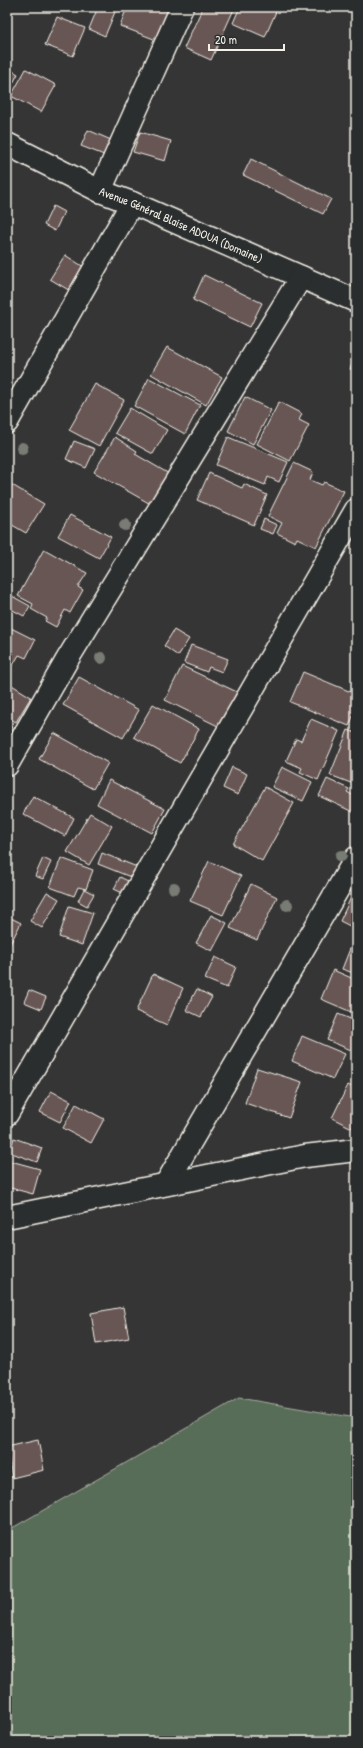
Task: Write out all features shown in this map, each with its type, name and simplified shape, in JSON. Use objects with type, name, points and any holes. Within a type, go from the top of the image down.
[{"type":"street","points":[[100,191],[182,7]]},
{"type":"street","name":"Avenue Général Blaise ADOUA (Domaine)","points":[[7,144],[100,191],[132,203],[356,301]]},
{"type":"street","points":[[7,422],[132,203]]},
{"type":"street","points":[[7,765],[67,660],[301,277]]},
{"type":"street","points":[[7,1114],[356,510]]},
{"type":"street","points":[[166,1184],[356,858]]},
{"type":"street","points":[[7,1217],[305,1156],[356,1150]]},
{"type":"green space","points":[[239,1398],[356,1418],[356,1741],[7,1741],[7,1531]]},
{"type":"building","points":[[98,7],[117,7],[105,36],[89,29]]},
{"type":"building","points":[[127,7],[165,7],[171,9],[159,41],[120,26]]},
{"type":"building","points":[[203,7],[235,7],[211,60],[184,48]]},
{"type":"building","points":[[240,7],[278,7],[265,37],[233,23]]},
{"type":"building","points":[[341,7],[356,7],[356,14]]},
{"type":"building","points":[[57,17],[85,28],[73,56],[45,45]]},
{"type":"building","points":[[7,68],[18,74],[7,94]]},
{"type":"building","points":[[26,69],[56,85],[41,112],[11,96]]},
{"type":"building","points":[[88,130],[111,140],[104,155],[81,146]]},
{"type":"building","points":[[140,132],[171,141],[165,161],[133,152]]},
{"type":"building","points":[[251,159],[331,199],[323,214],[243,175]]},
{"type":"building","points":[[53,206],[64,212],[55,231],[44,225]]},
{"type":"building","points":[[65,255],[87,269],[72,292],[50,279]]},
{"type":"building","points":[[204,275],[262,303],[250,327],[193,300]]},
{"type":"building","points":[[167,347],[222,377],[206,405],[151,374]]},
{"type":"building","points":[[356,356],[356,372],[350,369]]},
{"type":"building","points":[[149,378],[200,405],[185,434],[134,406]]},
{"type":"building","points":[[95,384],[124,400],[99,446],[69,430]]},
{"type":"building","points":[[245,397],[271,410],[253,444],[228,431]]},
{"type":"building","points":[[279,402],[302,414],[299,420],[309,425],[290,461],[257,444]]},
{"type":"building","points":[[130,408],[167,430],[153,454],[115,433]]},
{"type":"building","points":[[115,437],[137,451],[135,454],[171,475],[154,506],[94,472]]},
{"type":"building","points":[[228,437],[288,462],[279,482],[268,477],[265,485],[216,465]]},
{"type":"building","points":[[74,441],[95,449],[86,468],[66,459]]},
{"type":"building","points":[[294,463],[313,472],[310,480],[322,485],[324,482],[344,491],[316,547],[297,538],[295,542],[277,533],[282,523],[268,516]]},
{"type":"building","points":[[209,473],[242,488],[244,484],[267,495],[254,525],[197,500]]},
{"type":"building","points":[[7,482],[44,504],[26,533],[7,522]]},
{"type":"building","points":[[70,515],[111,537],[99,558],[58,536]]},
{"type":"building","points":[[264,519],[277,525],[273,534],[260,529]]},
{"type":"building","points":[[44,549],[87,573],[78,587],[83,590],[70,613],[65,610],[56,627],[45,621],[47,618],[31,609],[33,604],[18,596]]},
{"type":"building","points":[[10,595],[30,606],[24,616],[7,607],[7,601]]},
{"type":"building","points":[[7,626],[35,640],[26,658],[19,655],[13,665],[7,662]]},
{"type":"building","points":[[174,630],[189,639],[178,656],[164,646]]},
{"type":"building","points":[[191,645],[228,659],[222,672],[209,667],[207,672],[184,663]]},
{"type":"building","points":[[182,666],[237,692],[220,727],[165,700]]},
{"type":"building","points":[[303,672],[356,694],[356,709],[349,726],[290,702]]},
{"type":"building","points":[[79,677],[139,710],[123,738],[63,705]]},
{"type":"building","points":[[7,682],[31,697],[16,722],[7,717]]},
{"type":"building","points":[[153,704],[199,729],[180,763],[134,737]]},
{"type":"building","points":[[311,719],[339,731],[318,780],[300,772],[302,768],[286,761],[296,739],[301,741]]},
{"type":"building","points":[[7,724],[13,728],[7,738]]},
{"type":"building","points":[[348,730],[356,733],[356,785],[330,775]]},
{"type":"building","points":[[54,733],[108,763],[93,789],[39,759]]},
{"type":"building","points":[[232,767],[247,774],[238,795],[223,788]]},
{"type":"building","points":[[282,767],[312,782],[303,801],[272,787]]},
{"type":"building","points":[[327,779],[349,789],[347,792],[356,797],[355,813],[319,796]]},
{"type":"building","points":[[109,780],[165,809],[152,833],[97,804]]},
{"type":"building","points":[[265,787],[294,803],[262,861],[233,844]]},
{"type":"building","points":[[33,796],[74,818],[65,836],[23,814]]},
{"type":"building","points":[[90,813],[112,826],[89,865],[67,852]]},
{"type":"building","points":[[102,853],[137,867],[133,878],[98,864]]},
{"type":"building","points":[[43,858],[51,862],[43,879],[35,876]]},
{"type":"building","points":[[61,858],[93,870],[86,889],[78,887],[74,896],[50,887]]},
{"type":"building","points":[[209,861],[241,876],[223,915],[190,901]]},
{"type":"building","points":[[120,877],[136,885],[131,897],[114,889]]},
{"type":"building","points":[[251,884],[277,897],[257,940],[230,928]]},
{"type":"building","points":[[84,889],[94,894],[87,906],[78,901]]},
{"type":"building","points":[[354,891],[356,891],[356,929],[340,921]]},
{"type":"building","points":[[47,892],[59,899],[42,928],[30,921]]},
{"type":"building","points":[[69,906],[93,913],[82,945],[59,937]]},
{"type":"building","points":[[211,915],[227,923],[212,951],[196,943]]},
{"type":"building","points":[[7,916],[21,923],[7,950]]},
{"type":"building","points":[[355,936],[356,937],[356,974],[342,969]]},
{"type":"building","points":[[215,957],[236,967],[227,988],[205,979]]},
{"type":"building","points":[[333,970],[356,980],[356,1014],[321,999]]},
{"type":"building","points":[[153,974],[183,988],[167,1025],[136,1011]]},
{"type":"building","points":[[197,989],[212,997],[201,1017],[186,1010]]},
{"type":"building","points":[[29,990],[46,997],[41,1009],[24,1002]]},
{"type":"building","points":[[338,1014],[356,1021],[356,1039],[351,1050],[327,1040]]},
{"type":"building","points":[[302,1036],[345,1054],[333,1079],[292,1061]]},
{"type":"building","points":[[356,1057],[356,1066],[352,1064]]},
{"type":"building","points":[[257,1068],[302,1082],[289,1118],[245,1103]]},
{"type":"building","points":[[348,1085],[356,1089],[356,1120],[352,1128],[332,1118]]},
{"type":"building","points":[[51,1091],[71,1101],[60,1122],[40,1112]]},
{"type":"building","points":[[76,1104],[104,1119],[91,1143],[63,1128]]},
{"type":"building","points":[[14,1138],[42,1148],[37,1162],[9,1152]]},
{"type":"building","points":[[7,1160],[40,1169],[33,1194],[7,1187]]},
{"type":"building","points":[[123,1307],[129,1338],[96,1344],[91,1313]]},
{"type":"building","points":[[38,1440],[44,1470],[12,1478],[7,1447]]}]
